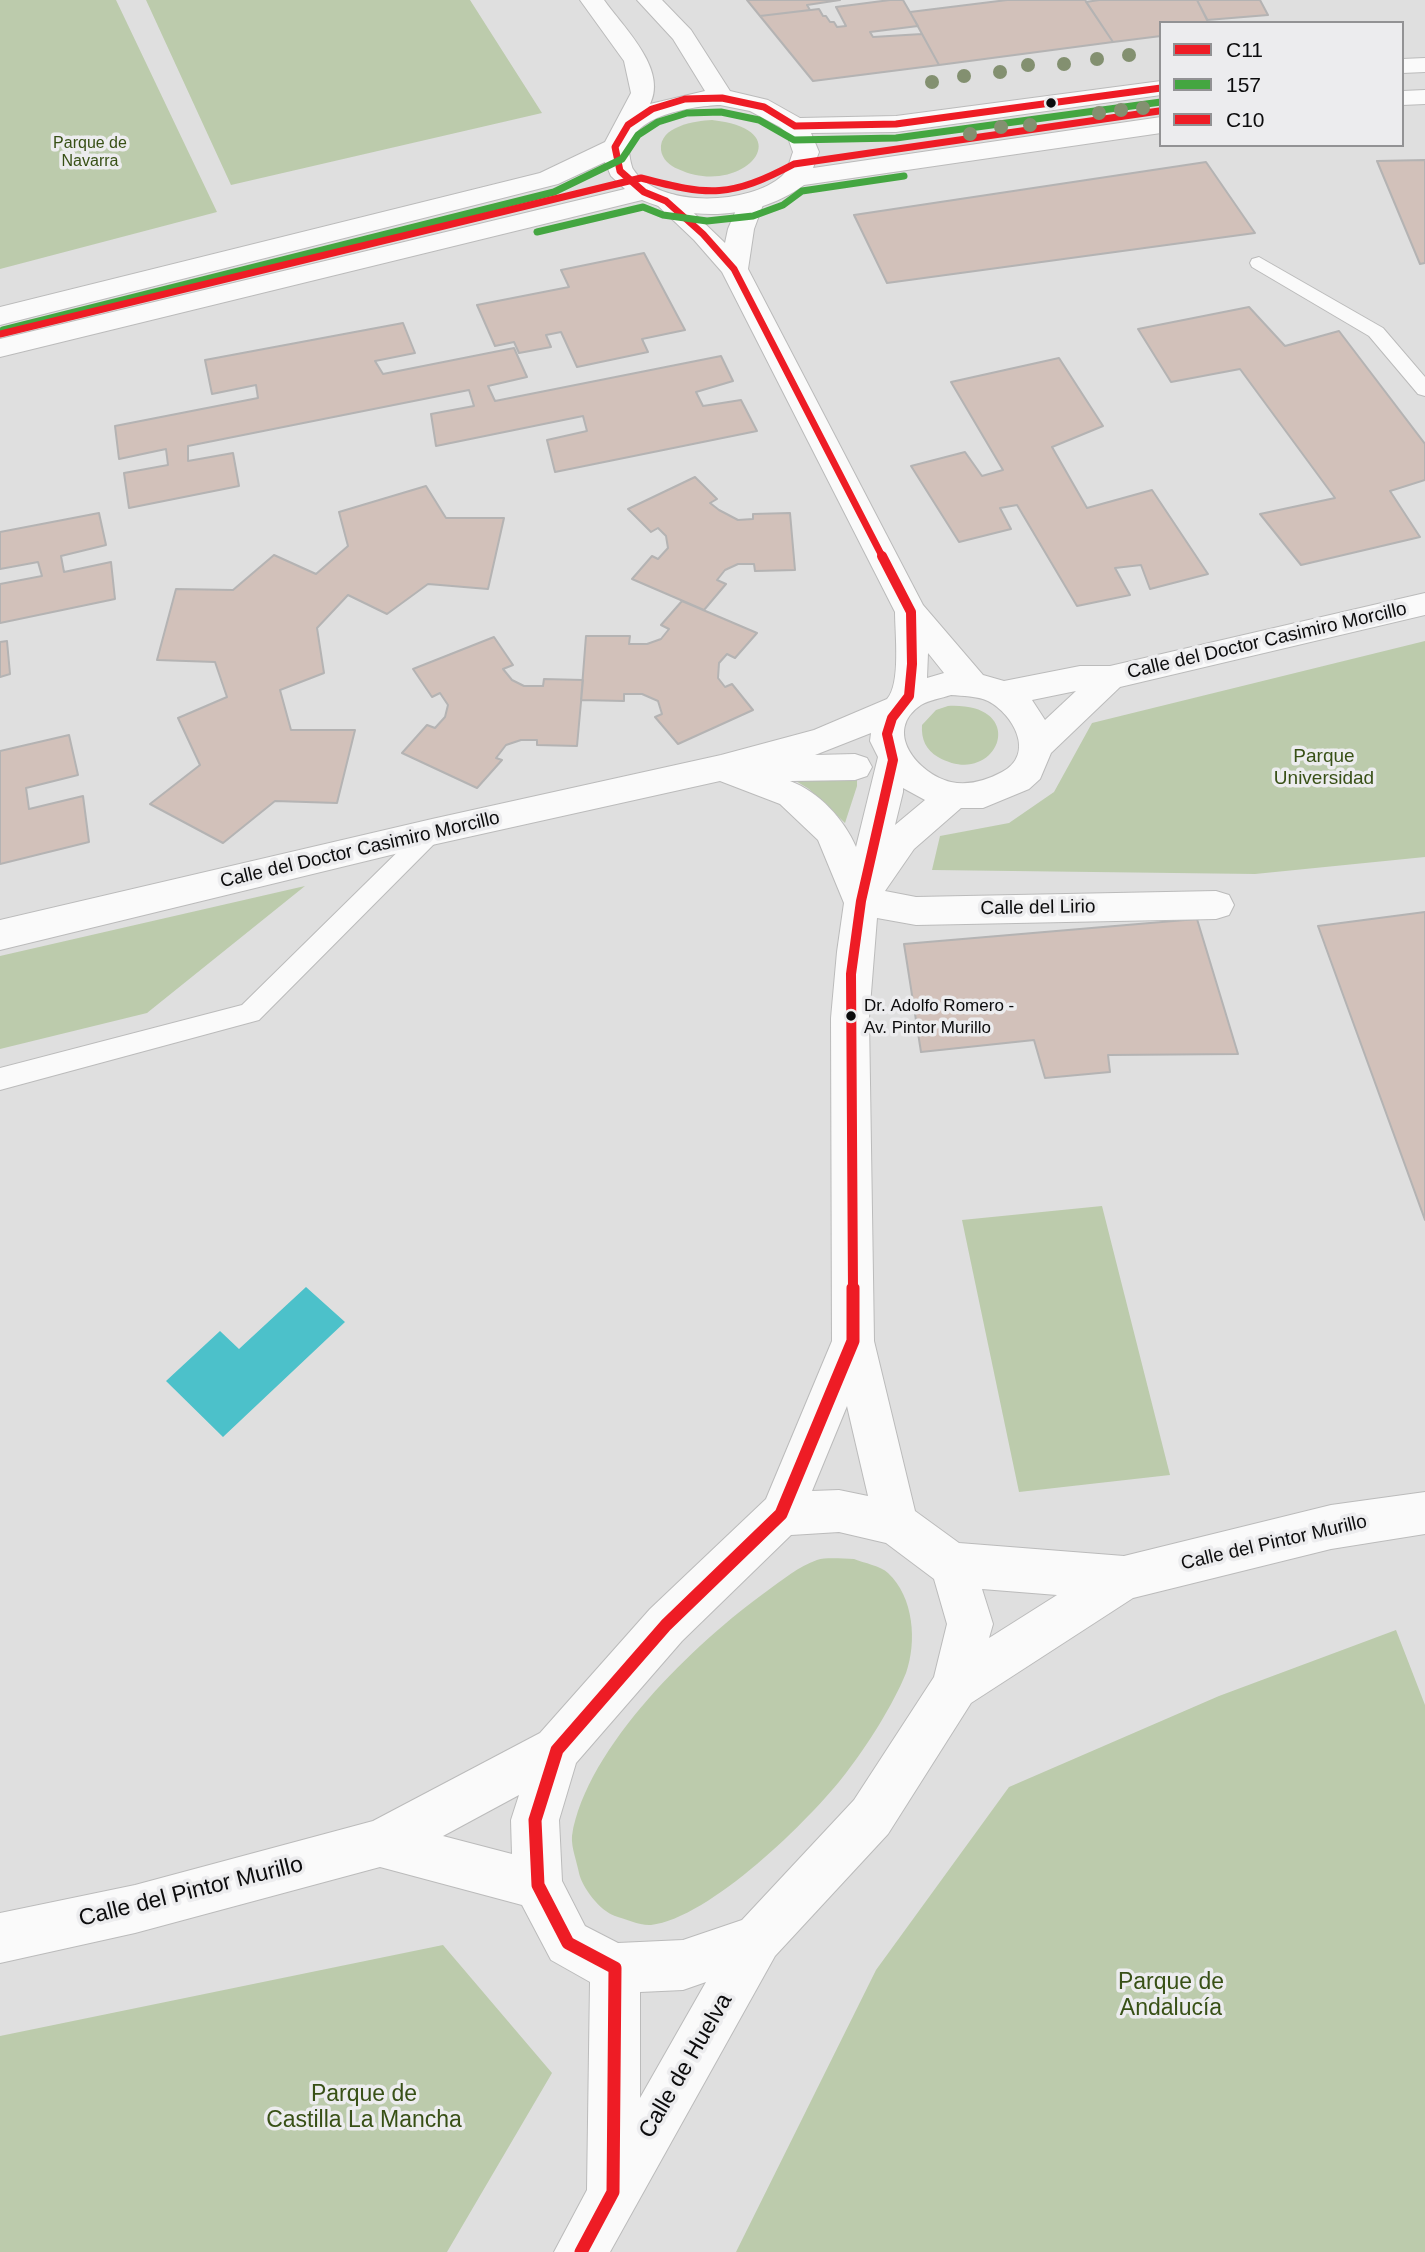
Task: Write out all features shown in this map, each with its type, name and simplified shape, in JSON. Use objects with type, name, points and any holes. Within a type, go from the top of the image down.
[{"type":"street","points":[[592,0],[636,61],[643,93],[621,136],[621,171],[703,234],[734,269],[911,612],[987,690],[1029,717],[1037,747],[1031,764],[1019,779],[1000,790],[978,795],[954,795],[929,789],[908,777],[893,760],[886,739],[888,723],[902,703],[912,664],[911,612]]},
{"type":"street","points":[[649,0],[683,35],[722,98]]},
{"type":"street","points":[[1404,66],[1425,65]]},
{"type":"street","points":[[0,316],[549,179],[621,136],[652,109],[674,103],[722,98],[764,107],[795,126],[896,124],[1159,88]]},
{"type":"street","points":[[1404,98],[1425,97]]},
{"type":"street","points":[[0,348],[655,197],[708,207],[751,202],[777,191],[796,178],[1159,125]]},
{"type":"street","points":[[795,126],[806,152],[796,178]]},
{"type":"street","points":[[734,269],[741,229],[751,202]]},
{"type":"street","name":"Calle del Doctor Casimiro Morcillo","points":[[987,690],[1080,678],[1110,678],[1425,604]]},
{"type":"street","name":"Calle del Doctor Casimiro Morcillo","points":[[1037,747],[1110,678]]},
{"type":"street","points":[[902,703],[928,687],[950,683],[987,690]]},
{"type":"street","name":"Calle del Doctor Casimiro Morcillo","points":[[0,935],[432,832],[721,768],[823,740],[902,703]]},
{"type":"street","points":[[893,760],[861,901],[850,996],[853,1341],[897,1524]]},
{"type":"street","name":"Calle del Doctor Casimiro Morcillo","points":[[721,768],[855,767]]},
{"type":"street","points":[[721,768],[792,795],[832,832],[861,901]]},
{"type":"street","points":[[861,901],[902,839],[954,795]]},
{"type":"street","name":"Calle del Lirio","points":[[861,901],[916,911],[1216,905]]},
{"type":"street","points":[[758,1939],[683,1965],[615,1968],[568,1942],[538,1885],[536,1820],[556,1750],[666,1625],[781,1514],[853,1341]]},
{"type":"street","points":[[781,1514],[839,1511],[897,1524],[952,1565],[970,1624],[955,1687]]},
{"type":"street","name":"Calle del Pintor Murillo","points":[[952,1565],[1124,1578],[1331,1527],[1425,1513]]},
{"type":"street","name":"Calle del Pintor Murillo","points":[[955,1687],[1124,1578]]},
{"type":"street","name":"Calle de Huelva","points":[[581,2252],[758,1939],[871,1817],[955,1687]]},
{"type":"street","name":"Calle del Pintor Murillo","points":[[0,1938],[135,1909],[380,1843],[556,1750]]},
{"type":"street","name":"Calle del Pintor Murillo","points":[[380,1843],[538,1885]]},
{"type":"street","name":"Calle de Huelva","points":[[613,2192],[615,1968]]},
{"type":"lane","points":[[1259,262],[1376,332],[1425,390]]},
{"type":"lane","points":[[0,1079],[250,1013],[432,832]]},
{"type":"green space","name":"Parque de Navarra","points":[[0,0],[116,0],[217,212],[0,269]]},
{"type":"green space","points":[[146,0],[470,0],[542,113],[231,185]]},
{"type":"green space","points":[[712,120],[740,126],[755,136],[759,148],[754,160],[741,169],[723,175],[701,176],[678,169],[667,162],[661,150],[666,135],[679,126]]},
{"type":"green space","name":"Parque Universidad","points":[[1425,641],[1425,857],[1255,874],[932,870],[940,836],[1009,823],[1054,792],[1092,723]]},
{"type":"green space","points":[[948,706],[974,708],[991,717],[998,729],[997,743],[990,755],[976,763],[959,764],[938,757],[930,751],[923,739],[922,725],[936,710]]},
{"type":"green space","points":[[852,775],[857,780],[857,786],[845,823],[809,789],[791,778]]},
{"type":"green space","points":[[305,886],[147,1013],[0,1049],[0,956]]},
{"type":"green space","points":[[1102,1206],[1170,1475],[1019,1492],[962,1220]]},
{"type":"green space","points":[[854,1559],[881,1568],[897,1583],[908,1607],[912,1634],[909,1661],[901,1685],[862,1750],[809,1816],[757,1864],[701,1905],[675,1918],[651,1925],[609,1913],[592,1898],[584,1885],[574,1854],[572,1836],[581,1802],[598,1767],[621,1733],[678,1667],[767,1591],[817,1560]]},
{"type":"green space","name":"Parque de Andalucía","points":[[1396,1630],[1425,1705],[1425,2252],[736,2252],[876,1970],[1009,1787],[1219,1696]]},
{"type":"green space","name":"Parque de Castilla La Mancha","points":[[443,1945],[552,2073],[447,2252],[0,2252],[0,2036]]},
{"type":"water","points":[[306,1287],[345,1322],[223,1437],[166,1381],[220,1331],[239,1349]]},
{"type":"building","points":[[747,0],[840,0],[807,5],[810,10],[760,16]]},
{"type":"building","points":[[903,0],[918,26],[870,32],[873,37],[922,34],[939,65],[813,81],[760,16],[819,9],[823,16],[837,27],[846,26],[836,7]]},
{"type":"building","points":[[1007,0],[1085,0],[1113,42],[939,65],[910,12]]},
{"type":"building","points":[[1197,0],[1208,21],[1159,21],[1159,36],[1113,42],[1086,2]]},
{"type":"building","points":[[1197,0],[1260,0],[1268,15],[1207,20]]},
{"type":"building","points":[[1425,160],[1425,263],[1420,264],[1377,161]]},
{"type":"building","points":[[1206,162],[1255,233],[887,283],[854,215]]},
{"type":"building","points":[[644,253],[685,330],[642,339],[648,352],[577,367],[561,332],[546,335],[551,347],[519,353],[514,342],[495,346],[477,305],[569,287],[561,270]]},
{"type":"building","points":[[1249,307],[1285,346],[1339,331],[1425,444],[1425,480],[1390,491],[1420,537],[1301,565],[1260,514],[1335,498],[1240,369],[1171,382],[1138,329]]},
{"type":"building","points":[[403,323],[415,353],[375,361],[383,374],[514,348],[527,377],[488,386],[495,401],[721,356],[733,381],[696,392],[703,406],[741,400],[757,431],[555,472],[547,440],[587,431],[583,416],[436,446],[431,414],[474,406],[469,390],[188,446],[188,461],[233,453],[239,486],[129,508],[124,473],[168,465],[166,449],[119,459],[115,426],[258,398],[256,385],[212,394],[205,360]]},
{"type":"building","points":[[1059,358],[1103,426],[1052,447],[1087,508],[1152,490],[1208,574],[1150,589],[1141,565],[1115,568],[1130,595],[1077,606],[1017,505],[1000,508],[1011,529],[959,542],[911,466],[965,452],[982,476],[1003,470],[951,382]]},
{"type":"building","points":[[695,477],[717,499],[710,503],[738,520],[753,519],[753,514],[790,513],[795,570],[755,571],[754,564],[738,564],[725,570],[717,580],[726,584],[704,610],[632,579],[652,556],[658,559],[668,548],[666,536],[658,528],[651,532],[628,509]]},
{"type":"building","points":[[426,486],[446,518],[504,518],[488,589],[428,584],[387,614],[348,595],[317,628],[324,673],[280,690],[291,730],[355,730],[337,803],[275,801],[223,843],[150,804],[200,765],[178,718],[227,697],[215,662],[157,660],[176,589],[233,590],[274,555],[316,574],[348,546],[339,512]]},
{"type":"building","points":[[99,513],[106,545],[61,556],[64,572],[111,562],[115,599],[0,623],[0,584],[42,576],[38,562],[0,569],[0,532]]},
{"type":"building","points":[[682,601],[757,633],[735,658],[727,654],[719,663],[718,678],[725,687],[732,684],[753,710],[678,744],[655,717],[662,714],[658,701],[642,694],[624,694],[624,701],[581,700],[586,636],[630,636],[629,644],[647,644],[661,639],[669,629],[661,625]]},
{"type":"building","points":[[494,637],[513,665],[503,669],[512,680],[524,686],[543,686],[544,679],[583,680],[577,746],[537,745],[537,740],[521,740],[506,745],[496,758],[502,760],[477,788],[402,753],[427,725],[435,728],[445,717],[448,705],[440,693],[432,697],[413,669]]},
{"type":"building","points":[[7,641],[10,674],[0,677],[0,642]]},
{"type":"building","points":[[69,735],[78,775],[26,788],[29,809],[83,796],[89,842],[0,864],[0,751]]},
{"type":"building","points":[[1425,912],[1425,1220],[1318,926]]},
{"type":"building","points":[[1197,919],[1238,1054],[1108,1055],[1110,1072],[1045,1078],[1034,1040],[921,1052],[904,944]]},
{"type":"transit line","name":"C11","points":[[581,2252],[613,2192],[615,1968],[568,1943],[538,1885],[535,1820],[557,1750],[666,1625],[781,1514],[853,1341],[851,974],[861,901],[893,760],[887,734],[892,718],[909,696],[912,664],[911,612],[734,269],[703,234],[666,201],[644,192],[620,171],[615,147],[628,125],[652,109],[685,99],[722,98],[764,107],[795,126],[896,124],[1159,88]]},
{"type":"transit line","name":"157","points":[[3,330],[554,192],[622,159],[638,135],[658,122],[687,113],[721,112],[759,120],[794,140],[896,138],[1159,102]]},
{"type":"transit line","name":"C10","points":[[0,334],[641,178],[686,190],[721,192],[756,184],[794,164],[1159,111]]},
{"type":"transit line","name":"157","points":[[537,232],[643,207],[663,215],[707,221],[753,216],[783,205],[802,191],[904,176]]},
{"type":"place","name":"Dr. Adolfo Romero - Av. Pintor Murillo","points":[[851,1016]]}]
